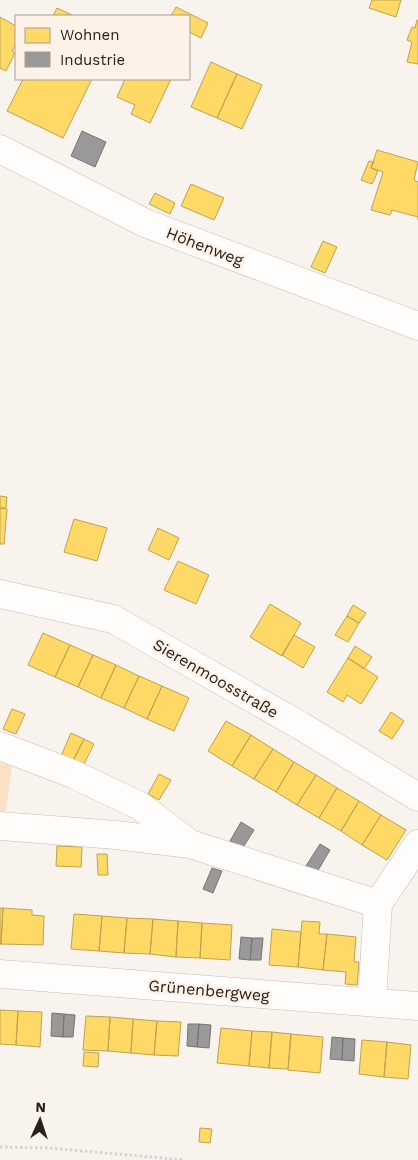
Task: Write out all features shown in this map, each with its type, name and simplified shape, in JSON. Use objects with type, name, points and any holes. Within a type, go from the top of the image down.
[{"type":"street","name":"Höhenweg","points":[[0,149],[146,223],[418,326]]},
{"type":"street","name":"Sierenmoosstraße","points":[[0,594],[113,619],[301,726],[418,797]]},
{"type":"street","points":[[0,746],[73,774],[140,806],[190,844]]},
{"type":"street","points":[[0,826],[116,835],[190,844],[378,904]]},
{"type":"street","points":[[372,1001],[378,904],[418,844]]},
{"type":"street","name":"Grünenbergweg","points":[[0,974],[418,1006]]},
{"type":"path","points":[[0,1148],[49,1148],[185,1160]]},
{"type":"shaded area","points":[[0,763],[12,765],[5,817],[0,816]]},
{"type":"building: Wohnen","points":[[372,0],[401,0],[396,17],[369,8]]},
{"type":"building: Wohnen","points":[[176,7],[208,23],[201,38],[190,32],[190,15],[172,15]]},
{"type":"building: Wohnen","points":[[57,8],[72,15],[54,15]]},
{"type":"building: Wohnen","points":[[0,17],[15,25],[15,46],[12,51],[15,53],[6,71],[0,68]]},
{"type":"building: Wohnen","points":[[417,20],[418,64],[407,62],[412,42],[407,40],[412,27],[415,28]]},
{"type":"building: Wohnen","points":[[211,62],[237,74],[217,118],[191,107]]},
{"type":"building: Wohnen","points":[[237,74],[262,85],[242,129],[217,118]]},
{"type":"building: Wohnen","points":[[22,80],[92,80],[63,138],[7,111]]},
{"type":"building: Wohnen","points":[[125,80],[171,80],[150,123],[131,114],[135,105],[117,97]]},
{"type":"building: Wohnen","points":[[377,150],[418,162],[414,180],[418,182],[418,217],[392,210],[390,215],[371,210],[383,172],[371,168]]},
{"type":"building: Wohnen","points":[[369,161],[374,162],[371,168],[378,171],[372,184],[361,180]]},
{"type":"building: Wohnen","points":[[191,184],[224,198],[214,220],[181,206]]},
{"type":"building: Wohnen","points":[[155,193],[175,203],[170,214],[149,204]]},
{"type":"building: Wohnen","points":[[323,241],[337,247],[325,273],[311,267]]},
{"type":"building: Wohnen","points":[[0,496],[7,497],[6,508],[0,508]]},
{"type":"building: Wohnen","points":[[0,508],[7,509],[4,544],[0,544]]},
{"type":"building: Wohnen","points":[[74,519],[107,528],[97,561],[64,552]]},
{"type":"building: Wohnen","points":[[158,528],[179,538],[169,560],[148,550]]},
{"type":"building: Wohnen","points":[[178,561],[209,575],[196,604],[164,590]]},
{"type":"building: Wohnen","points":[[270,604],[301,623],[282,656],[250,637]]},
{"type":"building: Wohnen","points":[[353,605],[366,613],[359,623],[347,616]]},
{"type":"building: Wohnen","points":[[347,616],[359,623],[348,642],[335,635]]},
{"type":"building: Wohnen","points":[[43,633],[70,645],[55,677],[28,665]]},
{"type":"building: Wohnen","points":[[294,635],[315,647],[303,668],[282,655]]},
{"type":"building: Wohnen","points":[[70,645],[93,655],[78,687],[55,677]]},
{"type":"building: Wohnen","points":[[355,646],[372,657],[364,669],[348,658]]},
{"type":"building: Wohnen","points":[[93,655],[116,665],[101,698],[78,687]]},
{"type":"building: Wohnen","points":[[348,658],[378,677],[361,704],[347,695],[343,702],[327,692]]},
{"type":"building: Wohnen","points":[[116,665],[139,676],[124,708],[101,698]]},
{"type":"building: Wohnen","points":[[139,676],[162,686],[147,719],[124,708]]},
{"type":"building: Wohnen","points":[[162,686],[189,698],[174,731],[147,719]]},
{"type":"building: Wohnen","points":[[12,709],[25,714],[16,734],[3,729]]},
{"type":"building: Wohnen","points":[[391,712],[404,721],[392,739],[379,731]]},
{"type":"building: Wohnen","points":[[226,721],[251,735],[232,766],[208,751]]},
{"type":"building: Wohnen","points":[[71,733],[84,739],[73,761],[61,756]]},
{"type":"building: Wohnen","points":[[251,735],[273,749],[254,779],[232,766]]},
{"type":"building: Wohnen","points":[[84,739],[94,744],[83,766],[73,761]]},
{"type":"building: Wohnen","points":[[273,749],[294,762],[276,792],[254,779]]},
{"type":"building: Wohnen","points":[[294,762],[316,775],[297,805],[276,792]]},
{"type":"building: Wohnen","points":[[159,774],[171,780],[159,800],[148,794]]},
{"type":"building: Wohnen","points":[[316,775],[337,788],[319,818],[297,805]]},
{"type":"building: Wohnen","points":[[337,788],[359,801],[341,831],[319,818]]},
{"type":"building: Wohnen","points":[[359,801],[381,815],[362,845],[341,831]]},
{"type":"building: Wohnen","points":[[381,815],[406,830],[387,860],[362,845]]},
{"type":"building: Wohnen","points":[[57,846],[82,847],[81,867],[56,866]]},
{"type":"building: Wohnen","points":[[97,854],[107,854],[108,875],[98,875]]},
{"type":"building: Wohnen","points":[[0,908],[3,908],[1,944],[0,944]]},
{"type":"building: Wohnen","points":[[3,908],[32,910],[32,915],[44,916],[43,945],[1,944]]},
{"type":"building: Wohnen","points":[[74,914],[102,916],[99,951],[71,949]]},
{"type":"building: Wohnen","points":[[102,916],[127,918],[124,953],[99,951]]},
{"type":"building: Wohnen","points":[[127,918],[153,919],[150,954],[124,953]]},
{"type":"building: Wohnen","points":[[153,919],[178,921],[176,957],[150,954]]},
{"type":"building: Wohnen","points":[[178,921],[202,923],[200,958],[176,957]]},
{"type":"building: Wohnen","points":[[302,921],[320,922],[319,934],[327,934],[323,970],[298,967]]},
{"type":"building: Wohnen","points":[[202,923],[232,925],[230,960],[200,958]]},
{"type":"building: Wohnen","points":[[272,929],[301,932],[298,967],[269,965]]},
{"type":"building: Wohnen","points":[[327,934],[356,937],[354,962],[359,962],[357,985],[345,984],[346,972],[323,970]]},
{"type":"building: Wohnen","points":[[0,1010],[18,1011],[16,1045],[0,1044]]},
{"type":"building: Wohnen","points":[[18,1011],[42,1012],[40,1047],[16,1045]]},
{"type":"building: Wohnen","points":[[86,1016],[110,1017],[108,1051],[83,1050]]},
{"type":"building: Wohnen","points":[[110,1017],[133,1019],[131,1053],[108,1051]]},
{"type":"building: Wohnen","points":[[133,1019],[157,1021],[154,1055],[131,1053]]},
{"type":"building: Wohnen","points":[[157,1021],[181,1022],[178,1056],[154,1055]]},
{"type":"building: Wohnen","points":[[221,1028],[252,1031],[249,1066],[217,1063]]},
{"type":"building: Wohnen","points":[[252,1031],[272,1032],[269,1068],[249,1066]]},
{"type":"building: Wohnen","points":[[272,1032],[291,1034],[288,1069],[269,1068]]},
{"type":"building: Wohnen","points":[[291,1034],[323,1037],[320,1073],[288,1070]]},
{"type":"building: Wohnen","points":[[362,1040],[387,1042],[384,1077],[359,1074]]},
{"type":"building: Wohnen","points":[[387,1042],[411,1045],[408,1079],[384,1077]]},
{"type":"building: Wohnen","points":[[84,1052],[99,1053],[98,1067],[83,1066]]},
{"type":"building: Wohnen","points":[[200,1128],[212,1129],[210,1143],[199,1142]]},
{"type":"building: Industrie","points":[[82,131],[106,142],[95,167],[71,156]]},
{"type":"building: Industrie","points":[[241,822],[254,830],[242,849],[230,841]]},
{"type":"building: Industrie","points":[[320,844],[330,850],[317,872],[306,866]]},
{"type":"building: Industrie","points":[[212,868],[222,871],[213,893],[203,889]]},
{"type":"building: Industrie","points":[[241,937],[252,938],[250,960],[239,959]]},
{"type":"building: Industrie","points":[[252,938],[263,938],[261,960],[250,960]]},
{"type":"building: Industrie","points":[[52,1013],[64,1014],[63,1037],[51,1036]]},
{"type":"building: Industrie","points":[[64,1014],[75,1015],[73,1037],[63,1037]]},
{"type":"building: Industrie","points":[[188,1024],[199,1024],[197,1047],[187,1046]]},
{"type":"building: Industrie","points":[[199,1024],[211,1025],[209,1048],[197,1047]]},
{"type":"building: Industrie","points":[[332,1037],[343,1038],[342,1060],[330,1059]]},
{"type":"building: Industrie","points":[[343,1038],[355,1039],[354,1061],[342,1060]]}]
